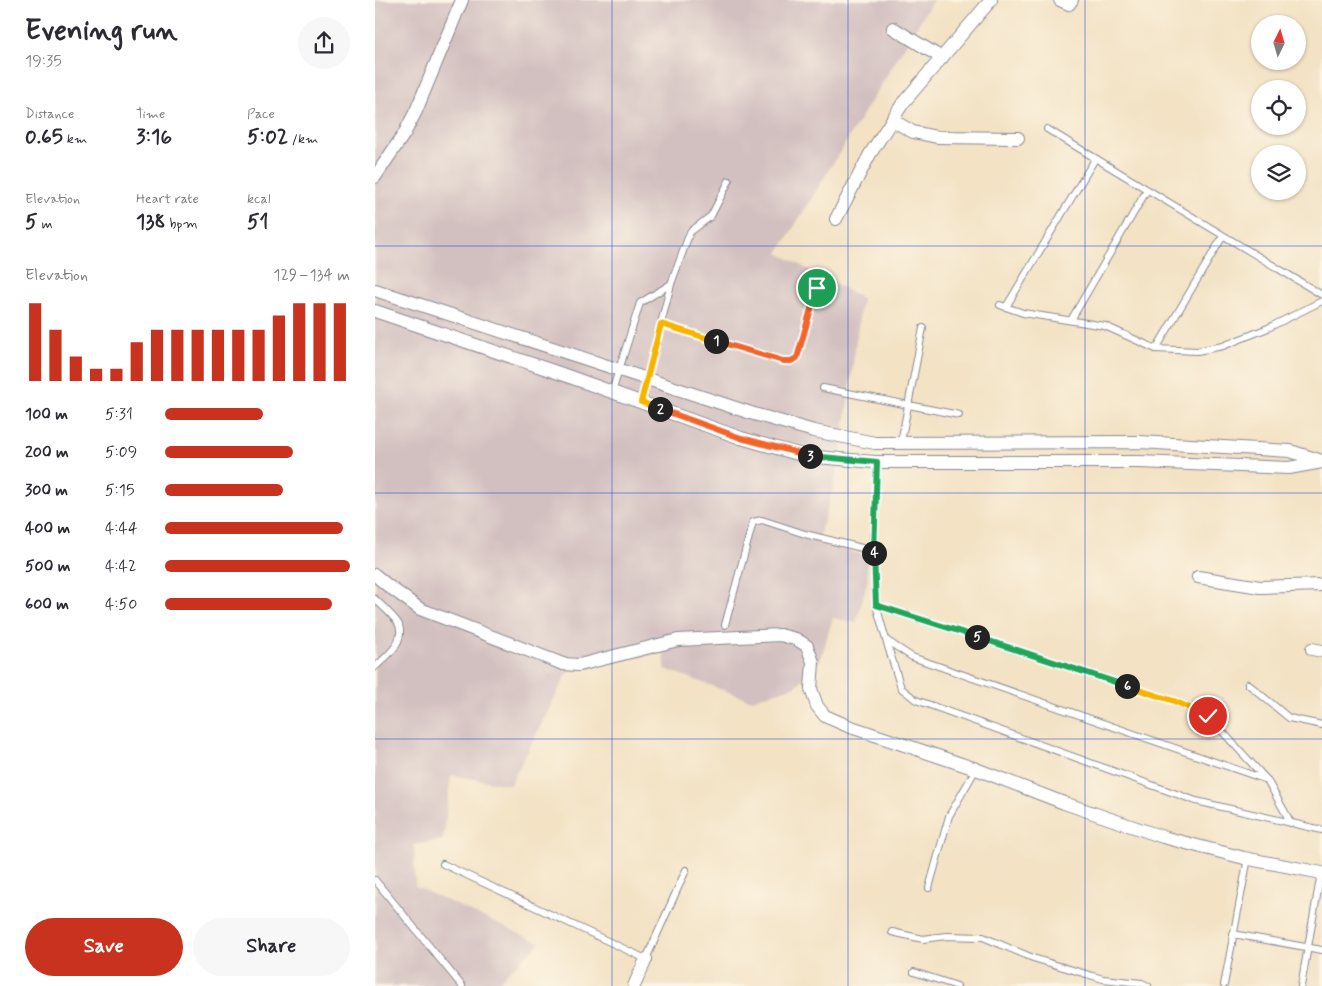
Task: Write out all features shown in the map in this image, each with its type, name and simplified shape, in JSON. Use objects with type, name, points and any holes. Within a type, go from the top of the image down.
[{"type":"street","points":[[375,177],[404,134],[416,111],[462,0]]},
{"type":"street","points":[[836,220],[871,154],[903,103],[991,0]]},
{"type":"street","points":[[1060,0],[1069,4],[1072,0]]},
{"type":"street","points":[[893,28],[941,58]]},
{"type":"street","points":[[892,120],[913,132],[937,137],[1018,138]]},
{"type":"street","points":[[375,290],[647,380],[814,431],[875,442],[1140,442],[1290,451],[1322,462]]},
{"type":"street","points":[[375,311],[556,372],[741,438],[805,456],[877,462],[1139,462],[1289,468],[1322,462]]},
{"type":"street","points":[[375,575],[420,609],[563,664],[579,665],[678,640],[780,634],[796,639],[807,646],[813,662],[811,689],[817,706],[825,716],[848,726],[977,769],[1064,803],[1163,837],[1248,858],[1321,873]]},
{"type":"street","points":[[1198,577],[1260,587],[1322,585]]},
{"type":"street","points":[[634,986],[646,959]]},
{"type":"lane","points":[[1047,129],[1322,296]]},
{"type":"lane","points":[[1095,159],[1003,306],[1023,313],[1105,326],[1156,349],[1197,352],[1223,346],[1267,328],[1322,301]]},
{"type":"lane","points":[[641,402],[671,284],[690,232],[711,216],[729,181]]},
{"type":"lane","points":[[1071,320],[1147,190]]},
{"type":"lane","points":[[1156,349],[1223,236]]},
{"type":"lane","points":[[612,392],[640,302],[671,284]]},
{"type":"lane","points":[[661,324],[783,361],[791,361],[797,358],[817,288]]},
{"type":"lane","points":[[901,442],[923,328]]},
{"type":"lane","points":[[823,388],[959,415]]},
{"type":"lane","points":[[877,462],[874,551],[876,605],[901,688],[916,700],[1196,801],[1322,830]]},
{"type":"lane","points":[[725,625],[753,522],[755,521],[762,520],[805,534],[874,551]]},
{"type":"lane","points":[[375,599],[399,625],[399,636],[393,652],[375,667]]},
{"type":"lane","points":[[876,605],[1174,701],[1208,716],[1267,780],[1291,823]]},
{"type":"lane","points":[[886,640],[912,657],[1267,780]]},
{"type":"lane","points":[[1248,684],[1289,718],[1322,725]]},
{"type":"lane","points":[[929,888],[949,816],[977,769]]},
{"type":"lane","points":[[1224,985],[1248,858]]},
{"type":"lane","points":[[443,864],[646,959],[686,870]]},
{"type":"lane","points":[[1301,986],[1321,873]]},
{"type":"lane","points":[[375,880],[463,986]]},
{"type":"lane","points":[[891,932],[923,939],[946,936],[983,936],[1033,958],[1085,974],[1103,979],[1142,983],[1148,986]]},
{"type":"lane","points":[[1233,934],[1322,950]]},
{"type":"lane","points":[[914,972],[957,986]]},
{"type":"shaded area","points":[[375,0],[933,0],[778,253],[862,298],[839,466],[818,541],[866,556],[868,579],[856,623],[833,618],[820,661],[796,686],[751,700],[665,669],[664,652],[568,672],[510,785],[451,775],[443,840],[414,845],[415,886],[540,943],[493,986],[375,986]]},
{"type":"route","points":[[817,288],[797,358],[791,361],[783,361],[661,324],[641,402],[741,438],[805,456],[877,462],[874,551],[876,605],[1174,701],[1208,716]]}]
